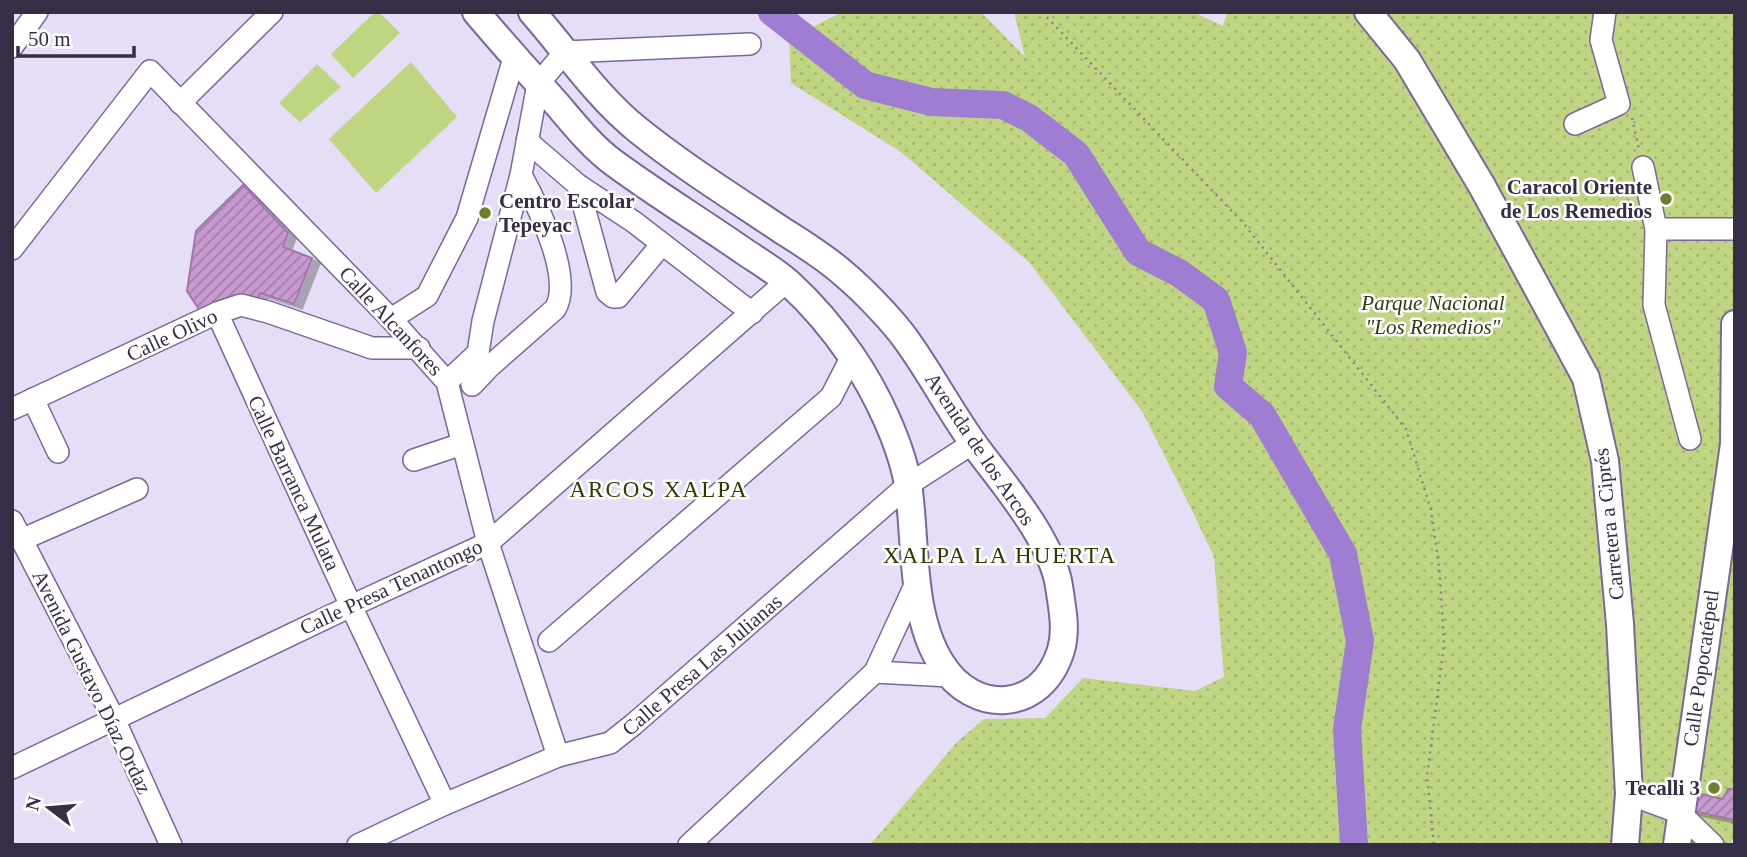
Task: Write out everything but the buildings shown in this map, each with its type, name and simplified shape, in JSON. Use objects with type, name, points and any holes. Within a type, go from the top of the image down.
[{"type":"main road","name":"Avenida de los Arcos","points":[[476,12],[514,58],[609,160],[787,281],[820,314],[852,356],[893,435],[908,485],[917,582],[928,638],[949,676],[964,689],[995,700],[1021,698],[1034,692],[1060,652],[1063,612],[1057,574],[1029,518],[973,443],[901,332],[845,274],[681,163],[634,127],[598,91],[533,12]]},
{"type":"main road","name":"Carretera a Ciprés","points":[[1368,12],[1407,60],[1482,186],[1586,378],[1605,461],[1620,624],[1629,794],[1625,845]]},
{"type":"main road","name":"Calle Popocatépetl","points":[[1676,845],[1734,444],[1735,324]]},
{"type":"street","points":[[12,47],[37,12]]},
{"type":"street","points":[[180,103],[272,12]]},
{"type":"street","points":[[1575,124],[1619,104],[1601,40],[1605,12]]},
{"type":"street","points":[[472,385],[484,360],[486,308],[521,175],[538,84],[565,52],[750,44]]},
{"type":"street","points":[[391,319],[427,296],[467,218],[514,58]]},
{"type":"street","name":"Calle Alcanfores","points":[[12,249],[150,71],[419,348],[447,382],[488,543],[558,756]]},
{"type":"street","points":[[527,141],[578,185],[662,244],[752,313]]},
{"type":"street","points":[[1643,167],[1656,229],[1654,305],[1690,439]]},
{"type":"street","points":[[447,382],[484,360],[555,309],[560,302],[561,291],[554,249],[539,209],[521,175]]},
{"type":"street","points":[[578,185],[607,292],[613,297],[618,297],[662,244]]},
{"type":"street","points":[[1656,229],[1735,229]]},
{"type":"street","name":"Calle Presa Tenantongo","points":[[12,768],[488,543],[787,281]]},
{"type":"street","name":"Calle Olivo","points":[[12,409],[217,313],[241,305],[372,348],[419,348]]},
{"type":"street","name":"Calle Barranca Mulata","points":[[217,313],[445,804]]},
{"type":"street","points":[[549,641],[831,397],[852,356]]},
{"type":"street","points":[[831,397],[872,390]]},
{"type":"street","points":[[33,399],[58,452]]},
{"type":"street","name":"Calle Presa Las Julianas","points":[[358,845],[558,756],[610,743],[908,485],[973,443]]},
{"type":"street","points":[[414,460],[462,444]]},
{"type":"street","points":[[17,530],[137,489]]},
{"type":"street","name":"Avenida Gustavo Díaz Ordaz","points":[[17,530],[114,719],[171,845]]},
{"type":"street","points":[[689,845],[875,672],[917,582]]},
{"type":"street","points":[[875,672],[949,676]]},
{"type":"street","points":[[1629,794],[1680,813],[1713,845]]},
{"type":"path","points":[[1042,12],[1244,224],[1406,429],[1431,510],[1440,575],[1444,644],[1427,777],[1434,845]]},
{"type":"green space","points":[[375,12],[379,12],[400,33],[353,78],[331,54]]},
{"type":"green space","name":"Parque Nacional \"Los Remedios\"","points":[[842,12],[981,12],[1025,57],[1014,12],[1193,12],[1223,26],[1227,12],[1735,12],[1735,836],[1730,845],[870,845],[957,742],[984,719],[1045,718],[1083,678],[1195,691],[1224,677],[1214,557],[1142,411],[1029,262],[901,152],[791,83],[789,39]]},
{"type":"green space","points":[[411,62],[457,117],[376,193],[329,139]]},
{"type":"green space","points":[[317,64],[341,87],[300,122],[279,103]]},
{"type":"waterway","points":[[772,12],[865,85],[931,102],[1003,105],[1029,118],[1076,154],[1138,252],[1179,273],[1216,300],[1233,353],[1228,386],[1262,415],[1343,554],[1360,641],[1347,729],[1354,845]]},
{"type":"place","name":"Caracol Oriente de Los Remedios","points":[[1666,199]]},
{"type":"place","name":"Centro Escolar Tepeyac","points":[[485,213]]},
{"type":"place","name":"Tecalli 3","points":[[1714,788]]},
{"type":"district","name":"ARCOS XALPA","points":[[659,489]]},
{"type":"district","name":"XALPA LA HUERTA","points":[[1000,555]]}]
